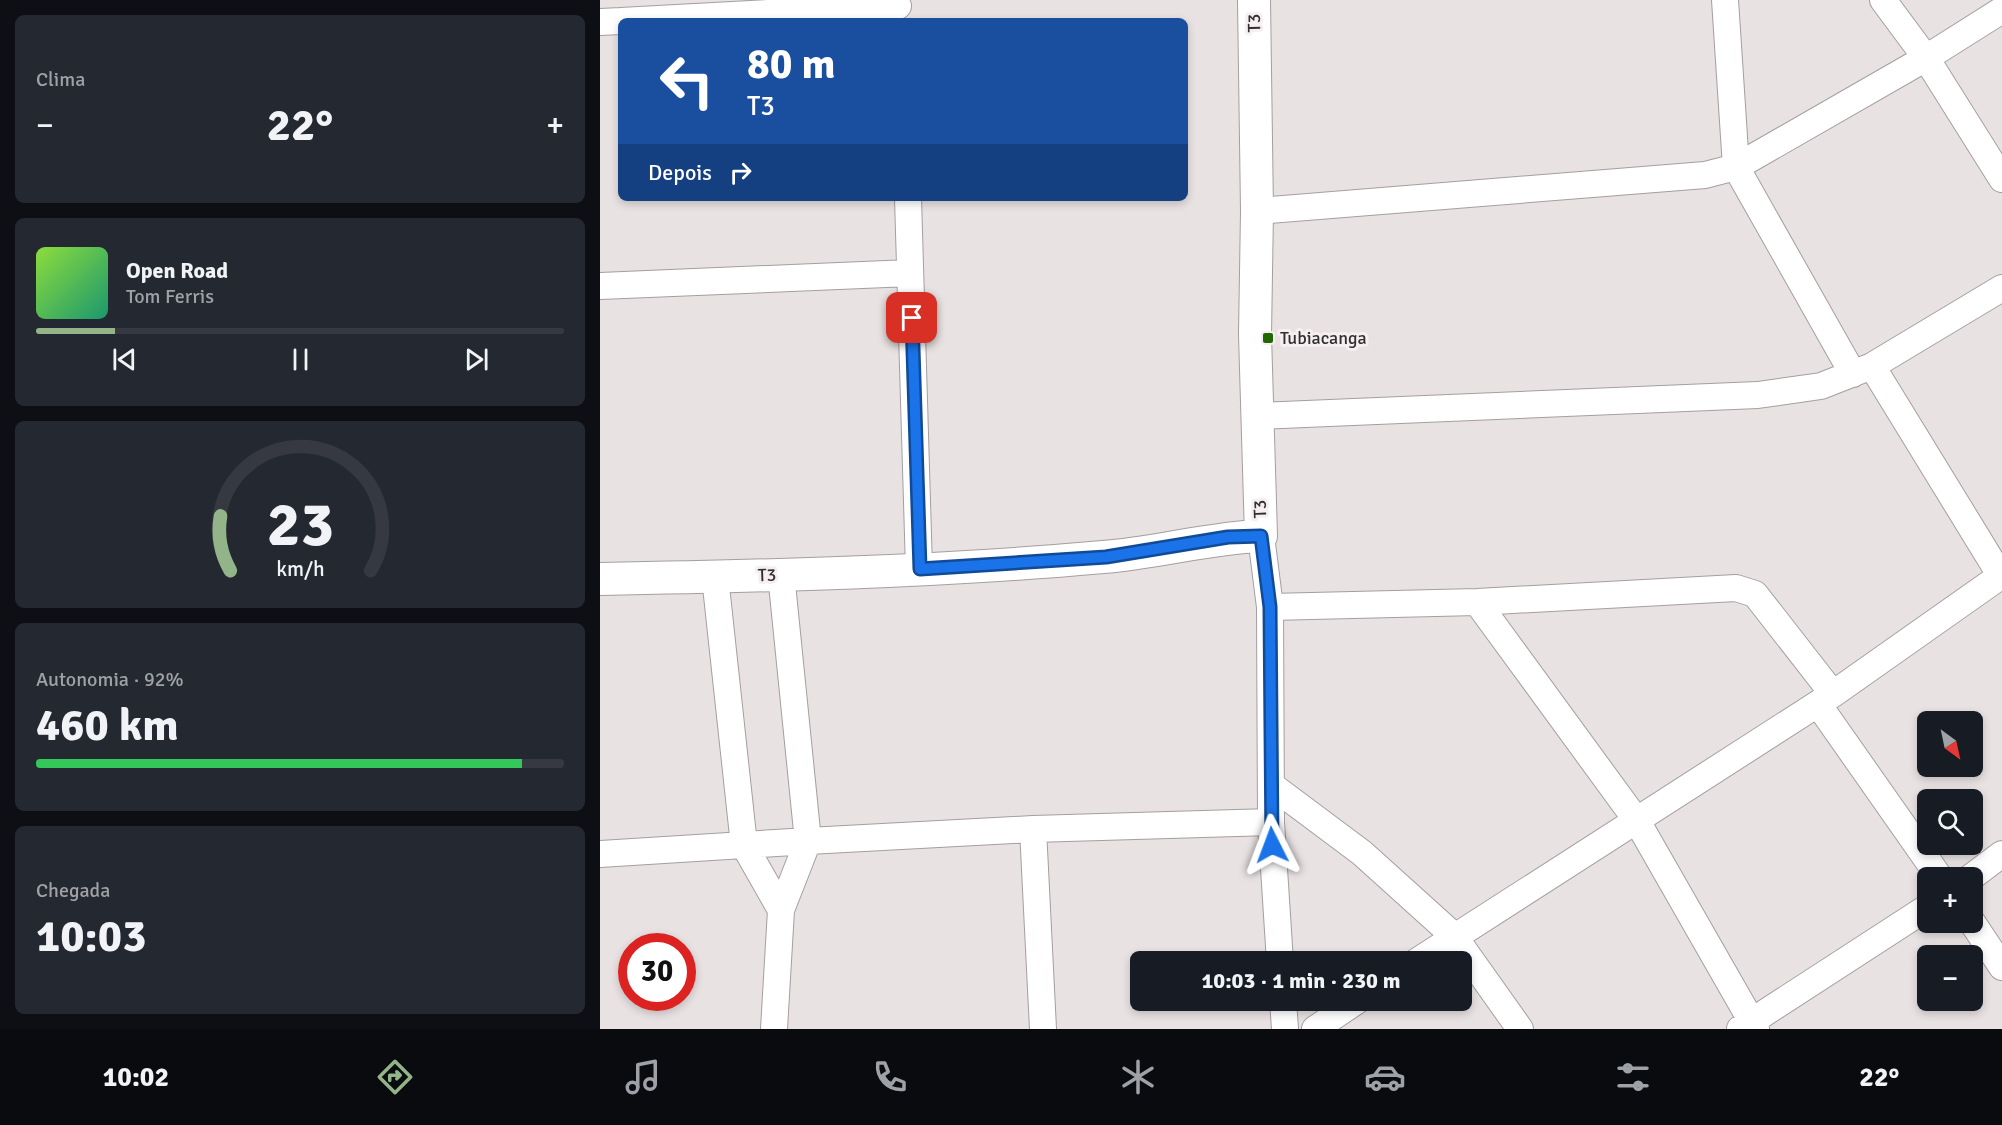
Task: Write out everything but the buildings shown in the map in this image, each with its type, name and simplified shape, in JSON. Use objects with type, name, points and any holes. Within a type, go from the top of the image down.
[{"type":"street","name":"T3","points":[[600,579],[920,569],[1106,557],[1228,537],[1261,536],[1255,335],[1257,211],[1254,0]]},
{"type":"street","points":[[1432,951],[1637,822],[1825,699],[2002,576],[1862,370],[1736,167],[1725,0]]},
{"type":"street","points":[[1883,0],[1926,58],[2002,179]]},
{"type":"street","points":[[690,18],[898,9]]},
{"type":"street","points":[[1257,211],[1705,174],[1736,167],[1926,58],[2002,10]]},
{"type":"street","points":[[600,22],[618,21]]},
{"type":"street","points":[[908,201],[920,569]]},
{"type":"street","points":[[600,286],[910,273]]},
{"type":"street","points":[[1257,416],[1758,395],[1821,386],[1862,370],[2002,288]]},
{"type":"street","points":[[1261,536],[1270,607],[1271,822],[1279,951]]},
{"type":"street","points":[[774,1029],[781,910],[808,841],[781,574]]},
{"type":"street","points":[[715,577],[744,845],[781,910]]},
{"type":"street","points":[[1270,607],[1477,602],[1736,588],[1755,594],[1933,867]]},
{"type":"street","points":[[1477,602],[1637,822],[1749,1027],[1917,914]]},
{"type":"street","points":[[1271,784],[1362,853],[1454,936],[1520,1029]]},
{"type":"street","points":[[600,854],[1034,829],[1271,822]]},
{"type":"street","points":[[1034,829],[1043,1029]]},
{"type":"street","points":[[1983,868],[2002,854]]},
{"type":"street","points":[[1979,933],[2002,967]]},
{"type":"street","points":[[1284,1011],[1285,1029]]},
{"type":"street","points":[[1315,1029],[1342,1011]]},
{"type":"place","name":"Tubiacanga","points":[[1268,338]]},
{"type":"route","points":[[912,318],[920,569],[1106,557],[1228,537],[1261,536],[1270,607],[1272,845]]}]
